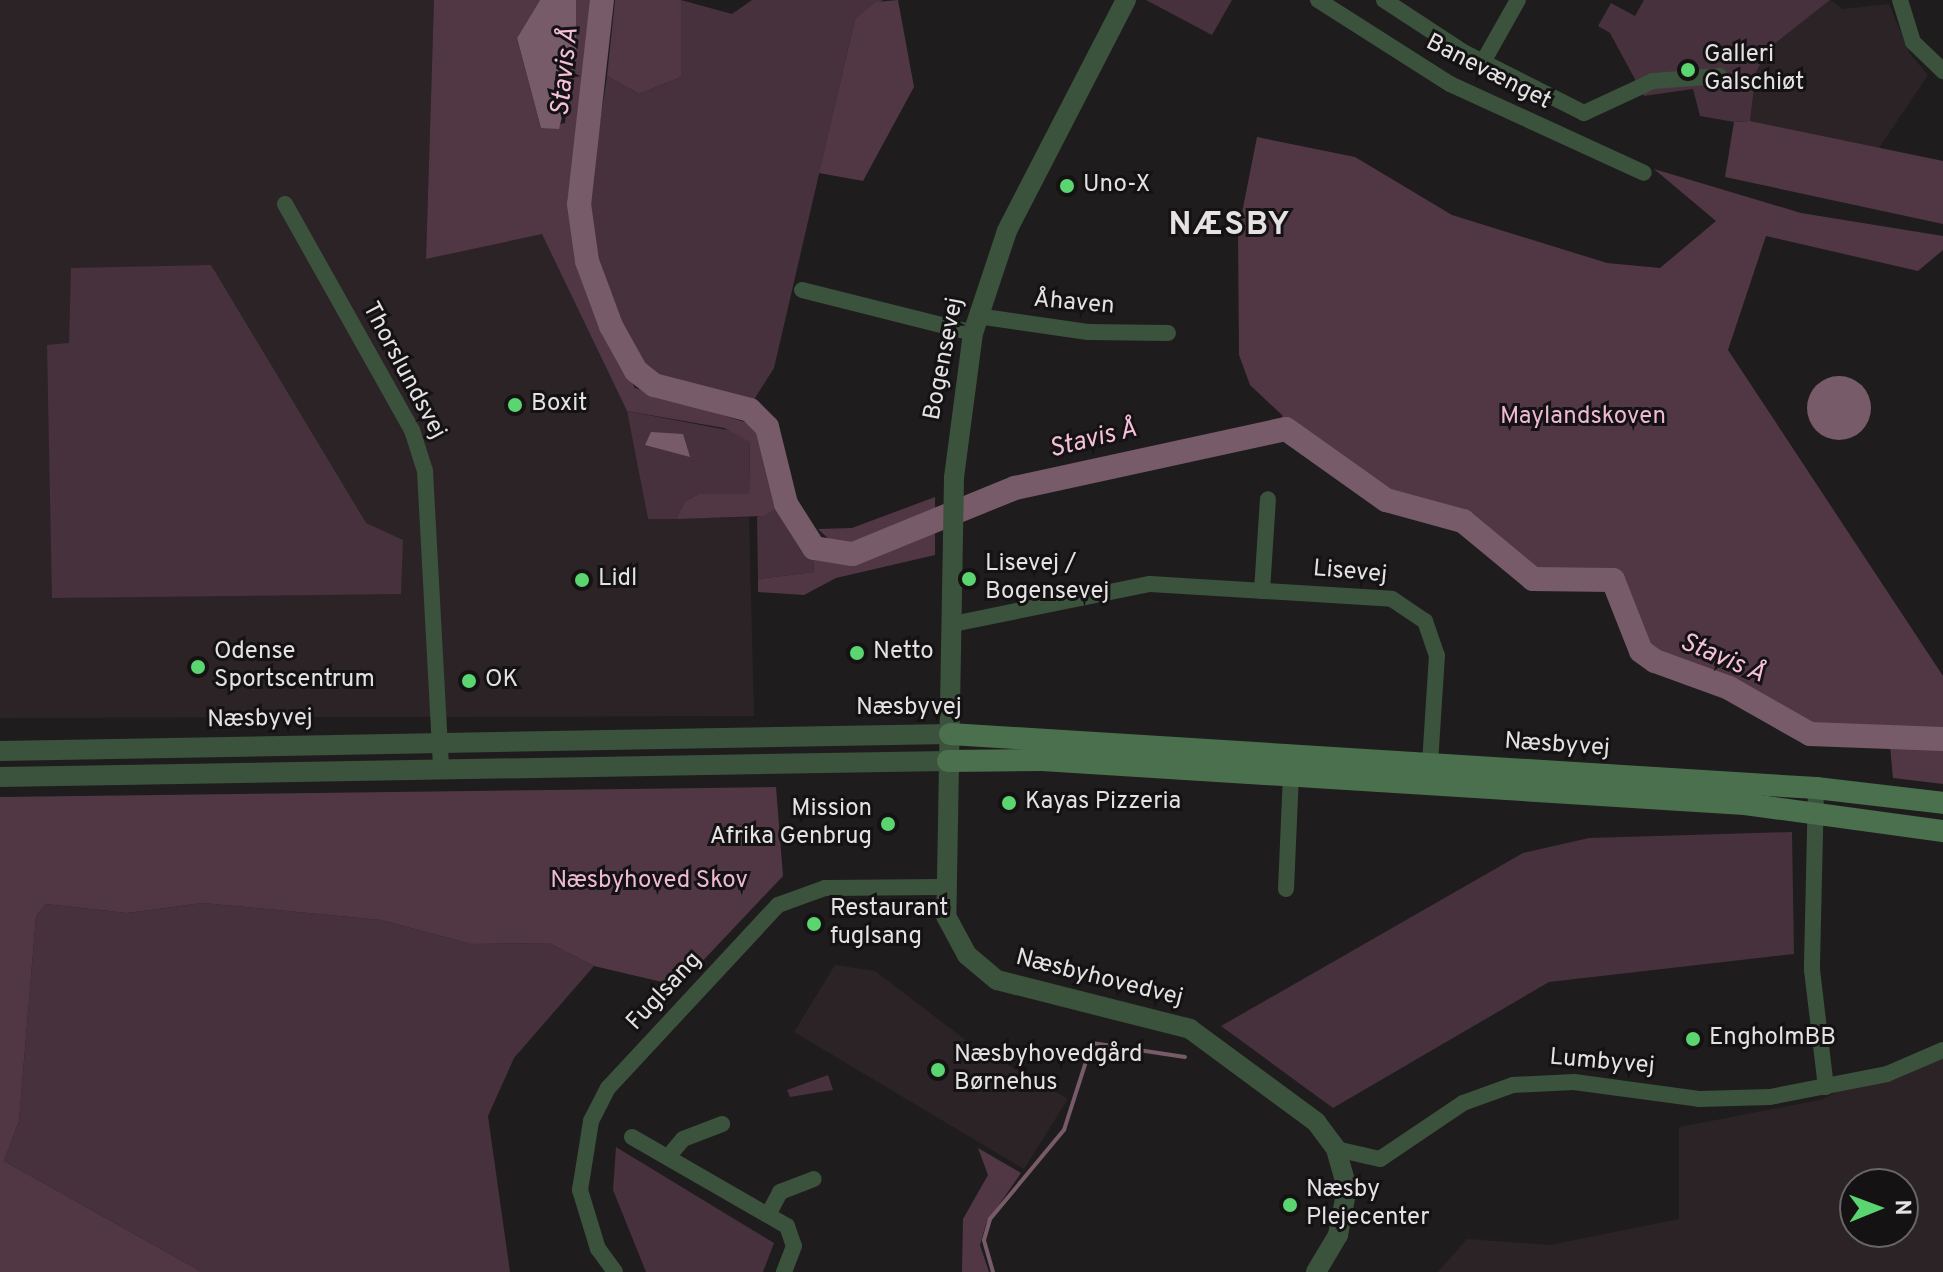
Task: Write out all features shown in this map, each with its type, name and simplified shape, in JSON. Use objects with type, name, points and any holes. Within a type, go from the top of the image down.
[{"type":"main road","name":"Næsbyvej","points":[[950,734],[1816,788],[1943,803]]},
{"type":"main road","name":"Næsbyvej","points":[[948,761],[1291,776],[1813,812],[1943,831]]},
{"type":"street","name":"Bogensevej","points":[[948,761],[954,478],[975,324],[1007,231],[1126,0]]},
{"type":"street","name":"Banevænget","points":[[1318,0],[1450,84],[1644,173]]},
{"type":"street","name":"Banevænget","points":[[1384,0],[1483,62],[1584,113],[1653,81],[1720,76]]},
{"type":"street","points":[[1483,62],[1518,0]]},
{"type":"street","points":[[1900,0],[1913,42],[1943,71]]},
{"type":"street","name":"Thorslundsvej","points":[[285,204],[412,430],[425,471],[441,766]]},
{"type":"street","name":"Åhaven","points":[[802,290],[975,324],[1088,332],[1168,333]]},
{"type":"street","points":[[1262,591],[1268,499]]},
{"type":"street","name":"Lisevej","points":[[953,624],[1150,584],[1392,599],[1425,621],[1437,655],[1430,764]]},
{"type":"street","points":[[807,762],[840,748],[938,745],[950,734]]},
{"type":"street","name":"Næsbyvej","points":[[0,751],[950,734]]},
{"type":"street","points":[[948,761],[959,746],[1071,740]]},
{"type":"street","name":"Næsbyvej","points":[[0,777],[441,766],[948,761]]},
{"type":"street","name":"Næsbyhovedvej","points":[[948,761],[941,887],[955,939],[997,980],[1190,1029],[1316,1122],[1336,1149]]},
{"type":"street","points":[[1286,889],[1291,776]]},
{"type":"street","points":[[1816,788],[1813,812],[1812,970],[1826,1087]]},
{"type":"street","name":"Fuglsang","points":[[615,1272],[598,1249],[580,1190],[591,1121],[608,1088],[785,900],[825,888],[941,887]]},
{"type":"street","name":"Lumbyvej","points":[[1336,1149],[1380,1159],[1463,1103],[1513,1085],[1574,1082],[1699,1099],[1826,1087],[1887,1074],[1943,1050]]},
{"type":"street","points":[[668,1157],[683,1139],[722,1124]]},
{"type":"street","points":[[632,1137],[768,1215],[792,1235],[784,1272]]},
{"type":"street","points":[[1316,1272],[1346,1212],[1336,1149]]},
{"type":"street","points":[[768,1215],[780,1192],[814,1179]]},
{"type":"shaded area","points":[[0,0],[434,0],[426,259],[542,233],[627,411],[648,519],[749,517],[754,716],[0,718]]},
{"type":"shaded area","points":[[681,0],[732,14],[752,0],[883,0],[855,19],[774,368],[750,406],[647,370],[626,338],[592,238],[589,195],[607,76],[639,94],[681,77]]},
{"type":"shaded area","points":[[1146,0],[1232,0],[1212,35]]},
{"type":"shaded area","name":"Galleri Galschiøt","points":[[1644,0],[1830,0],[1769,48],[1756,72],[1750,121],[1734,122],[1700,116],[1693,89],[1644,96],[1610,33],[1598,26],[1611,3],[1635,16]]},
{"type":"shaded area","points":[[1830,0],[1843,9],[1889,4],[1910,54],[1928,75],[1879,148],[1750,121],[1756,72],[1769,48]]},
{"type":"shaded area","points":[[211,265],[366,523],[403,540],[401,594],[52,598],[47,345],[69,343],[71,268]]},
{"type":"shaded area","points":[[627,411],[738,432],[750,442],[749,494],[699,494],[685,501],[676,519],[648,519]]},
{"type":"shaded area","points":[[776,508],[813,558],[814,572],[758,579],[757,517]]},
{"type":"shaded area","points":[[1792,832],[1794,954],[1549,982],[1333,1108],[1221,1026],[1523,853],[1589,838]]},
{"type":"shaded area","points":[[203,903],[381,920],[471,944],[549,943],[594,966],[514,1058],[488,1116],[510,1272],[202,1272],[4,1161],[19,1121],[36,916],[46,904],[127,913]]},
{"type":"shaded area","name":"Næsbyhovedgård Børnehus","points":[[835,965],[875,971],[968,1042],[1068,1099],[1024,1169],[794,1032]]},
{"type":"shaded area","points":[[1943,1043],[1943,1272],[1438,1272],[1467,1239],[1550,1245],[1679,1219],[1679,1127],[1820,1100]]},
{"type":"shaded area","points":[[828,1075],[833,1090],[790,1097],[787,1090]]},
{"type":"shaded area","points":[[616,1147],[774,1243],[763,1272],[646,1272],[613,1190]]},
{"type":"green space","points":[[434,0],[540,0],[517,38],[541,128],[565,123],[576,0],[595,0],[569,191],[601,325],[635,388],[761,427],[771,446],[776,508],[764,516],[676,519],[685,501],[699,494],[749,494],[750,442],[724,428],[627,411],[542,234],[426,259]]},
{"type":"green space","points":[[615,0],[681,0],[681,77],[639,94],[607,76]]},
{"type":"green space","points":[[898,0],[914,87],[863,181],[819,173],[855,19],[876,2]]},
{"type":"green space","points":[[1750,121],[1943,161],[1943,224],[1725,177],[1734,122]]},
{"type":"green space","name":"Maylandskoven","points":[[1257,137],[1355,157],[1452,215],[1607,263],[1660,268],[1716,221],[1654,169],[1801,213],[1943,236],[1943,250],[1918,271],[1766,236],[1728,350],[1943,676],[1943,784],[1893,778],[1889,735],[1810,734],[1729,688],[1655,661],[1641,651],[1613,580],[1533,579],[1463,521],[1386,500],[1286,429],[1282,415],[1250,385],[1239,355],[1238,233]]},
{"type":"green space","points":[[935,497],[935,512],[857,546],[836,546],[818,529],[852,528]]},
{"type":"green space","points":[[935,527],[935,555],[836,578],[804,595],[758,592],[758,579],[814,572],[813,558],[843,562]]},
{"type":"green space","name":"Næsbyhoved Skov","points":[[776,787],[783,876],[679,986],[594,966],[549,943],[471,944],[381,920],[203,903],[127,913],[46,904],[36,916],[19,1121],[4,1161],[202,1272],[0,1272],[0,797]]},
{"type":"green space","points":[[978,1148],[1021,1173],[986,1224],[980,1245],[989,1272],[962,1272],[963,1219],[988,1175]]},
{"type":"water","points":[[540,0],[576,0],[576,59],[559,129],[541,128],[517,38]]},
{"type":"water","points":[[1833,376],[1845,376],[1862,385],[1869,396],[1869,420],[1862,431],[1845,440],[1833,440],[1821,435],[1812,426],[1807,414],[1807,402],[1812,390],[1821,381]]},
{"type":"water","points":[[651,432],[683,434],[690,457],[645,445]]},
{"type":"waterway","name":"Stavis Å","points":[[602,0],[579,204],[587,261],[611,326],[636,371],[654,385],[750,410],[767,427],[786,504],[814,548],[853,554],[1015,488],[1286,429],[1386,500],[1463,521],[1533,579],[1613,580],[1641,651],[1655,661],[1729,688],[1810,734],[1943,739]]},
{"type":"waterway","points":[[993,1272],[984,1240],[990,1219],[1064,1130],[1092,1043],[1185,1057]]},
{"type":"place","name":"Galleri Galschiøt","points":[[1688,70]]},
{"type":"place","name":"Uno-X","points":[[1067,186]]},
{"type":"place","name":"Boxit","points":[[515,405]]},
{"type":"place","name":"Lisevej / Bogensevej","points":[[969,579]]},
{"type":"place","name":"Lidl","points":[[582,580]]},
{"type":"place","name":"Netto","points":[[857,653]]},
{"type":"place","name":"Odense Sportscentrum","points":[[198,667]]},
{"type":"place","name":"OK","points":[[469,681]]},
{"type":"place","name":"Kayas Pizzeria","points":[[1009,803]]},
{"type":"place","name":"Mission Afrika Genbrug","points":[[888,824]]},
{"type":"place","name":"Restaurant fuglsang","points":[[814,924]]},
{"type":"place","name":"EngholmBB","points":[[1693,1039]]},
{"type":"place","name":"Næsbyhovedgård Børnehus","points":[[938,1070]]},
{"type":"place","name":"Næsby Plejecenter","points":[[1290,1205]]},
{"type":"district","name":"NÆSBY","points":[[1230,226]]}]
